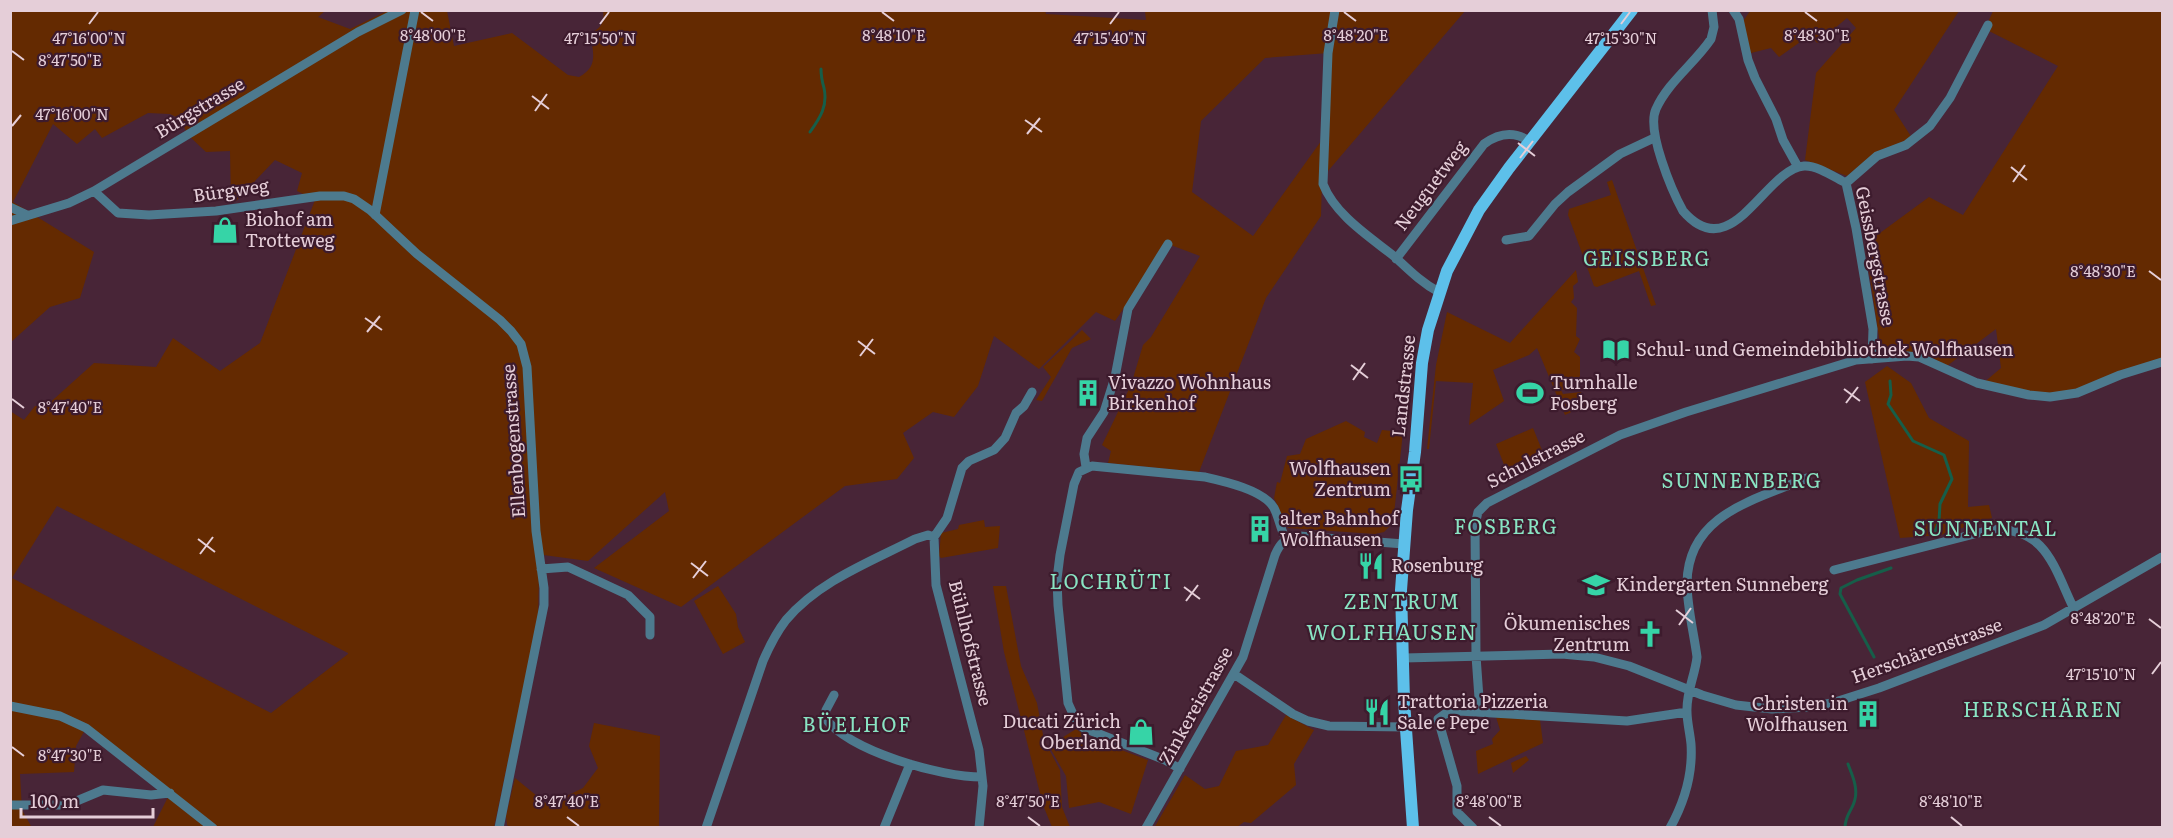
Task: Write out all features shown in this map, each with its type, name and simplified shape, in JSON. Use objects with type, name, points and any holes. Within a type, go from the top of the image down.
[{"type":"main road","name":"Landstrasse","points":[[1413,828],[1400,615],[1404,544],[1415,452],[1422,363],[1428,330],[1439,292],[1452,260],[1475,216],[1529,141],[1632,10]]},
{"type":"street","name":"Bürgstrasse","points":[[10,221],[69,203],[94,191],[358,32],[402,10]]},
{"type":"street","points":[[375,215],[416,10]]},
{"type":"street","points":[[1335,10],[1328,53],[1323,184],[1340,209],[1427,286],[1439,292]]},
{"type":"street","points":[[1713,11],[1714,27],[1711,39],[1657,107],[1653,117],[1654,138],[1683,211],[1692,220],[1704,226],[1717,227],[1732,223],[1785,175],[1798,167],[1755,78],[1748,60],[1739,19],[1733,10]]},
{"type":"street","points":[[1846,183],[1877,156],[1906,145],[1930,126],[1950,98],[1988,25]]},
{"type":"street","name":"Neuguetweg","points":[[1396,259],[1484,144],[1494,138],[1509,134],[1518,134],[1529,141]]},
{"type":"street","points":[[1506,240],[1529,236],[1568,192],[1620,154],[1654,138]]},
{"type":"street","name":"Geissbergstrasse","points":[[1798,167],[1811,167],[1846,183],[1873,329],[1872,359]]},
{"type":"street","name":"Bürgweg","points":[[94,191],[113,210],[130,215],[157,216],[196,213],[332,195],[354,199],[375,215]]},
{"type":"street","points":[[10,207],[27,215]]},
{"type":"street","name":"Ellenbogenstrasse","points":[[375,215],[417,254],[500,320],[521,344],[527,367],[536,531],[542,569],[544,605],[499,828]]},
{"type":"street","points":[[1086,467],[1084,454],[1087,438],[1104,412],[1115,377],[1128,309],[1168,244]]},
{"type":"street","name":"Schulstrasse","points":[[1480,712],[1476,656],[1475,525],[1478,512],[1482,506],[1620,435],[1831,367],[1872,359],[1919,357],[1977,383],[2029,395],[2050,397],[2077,393],[2120,375],[2163,363]]},
{"type":"street","points":[[706,828],[763,661],[773,638],[784,622],[808,598],[832,582],[915,539],[928,535],[934,537],[947,518],[962,468],[969,461],[994,450],[1005,438],[1016,413],[1032,392]]},
{"type":"street","points":[[1180,769],[1165,760],[1084,728],[1077,723],[1068,703],[1057,579],[1074,484],[1079,472],[1086,467],[1100,466],[1205,477],[1261,495],[1270,502],[1286,539],[1299,536],[1404,544]]},
{"type":"street","points":[[1670,828],[1680,810],[1689,782],[1691,761],[1687,712],[1688,690],[1696,669],[1697,657],[1687,582],[1691,557],[1709,526],[1725,513],[1807,477]]},
{"type":"street","points":[[1834,570],[1990,530],[2006,529],[2020,532],[2038,543],[2047,554],[2074,609]]},
{"type":"street","name":"Bühlhofstrasse","points":[[934,537],[936,585],[976,734],[982,777],[979,828]]},
{"type":"street","name":"Zinkereistrasse","points":[[1146,828],[1234,674],[1250,638],[1275,555],[1280,544],[1286,539]]},
{"type":"street","name":"Herschärenstrasse","points":[[1404,658],[1562,654],[1594,657],[1629,666],[1688,690],[1736,705],[1772,709],[1808,707],[1832,703],[1879,688],[2044,625],[2163,557]]},
{"type":"street","points":[[542,569],[568,567],[628,595],[650,617],[650,635]]},
{"type":"street","points":[[1234,674],[1293,714],[1308,721],[1329,726],[1406,727]]},
{"type":"street","points":[[834,695],[826,710],[825,718],[850,738],[910,764],[948,774],[982,777]]},
{"type":"street","points":[[10,706],[54,714],[78,724],[105,742],[213,828]]},
{"type":"street","points":[[1473,828],[1457,812],[1457,786],[1438,719],[1445,714],[1459,711],[1627,721],[1687,712]]},
{"type":"street","points":[[884,828],[910,764]]},
{"type":"street","points":[[10,805],[67,805],[103,790],[139,795],[170,793]]},
{"type":"shaded area","points":[[1045,10],[1046,14],[1146,20],[1145,11],[1465,11],[1322,178],[1321,216],[1266,298],[1199,472],[1108,463],[1111,451],[1102,445],[1131,385],[1143,345],[1151,337],[1200,256],[1168,244],[1115,321],[1096,312],[1039,369],[994,336],[978,386],[954,417],[933,412],[903,433],[914,458],[897,479],[845,486],[681,607],[594,568],[669,511],[665,492],[588,561],[536,554],[539,575],[538,619],[494,827],[153,827],[170,793],[86,728],[76,746],[74,772],[20,774],[22,810],[31,826],[55,827],[11,827],[10,411],[24,420],[35,406],[45,407],[94,363],[156,367],[173,338],[220,371],[260,343],[315,200],[297,191],[302,173],[275,160],[236,201],[231,202],[230,151],[206,152],[188,135],[180,119],[170,114],[148,113],[102,138],[95,129],[77,144],[53,124],[13,202],[94,252],[80,298],[50,307],[11,342],[11,11],[325,11],[318,17],[350,29],[387,11],[447,11],[454,46],[512,33],[568,75],[579,77],[590,68],[592,63],[590,33],[601,25],[603,11]],"holes":[[[1328,53],[1324,137],[1253,236],[1192,192],[1201,121],[1265,58]],[[57,506],[348,653],[348,654],[271,713],[12,578]]]},
{"type":"shaded area","points":[[1750,11],[1959,11],[1894,110],[1912,138],[1876,152],[1847,176],[1805,160],[1816,73],[1856,28],[1847,18],[1817,43],[1810,35],[1779,57],[1771,48],[1747,54],[1740,26]]},
{"type":"shaded area","points":[[1993,11],[2162,11],[2162,362],[2063,396],[1982,384],[2001,368],[1996,329],[1947,366],[1922,352],[1881,351],[1865,244],[1929,197],[1963,215],[2058,66],[1985,29]]},
{"type":"shaded area","points":[[1612,180],[1656,305],[1651,306],[1639,271],[1597,287],[1594,286],[1568,215],[1569,209],[1611,195],[1607,182]]},
{"type":"shaded area","points":[[1576,270],[1578,282],[1573,286],[1574,298],[1571,302],[1577,308],[1576,336],[1580,339],[1574,352],[1580,357],[1580,376],[1570,388],[1561,390],[1563,394],[1581,392],[1586,405],[1565,415],[1537,348],[1529,355],[1493,370],[1504,401],[1469,425],[1473,383],[1436,381],[1429,449],[1427,449],[1436,365],[1447,312],[1510,343]]},
{"type":"shaded area","points":[[1082,330],[1091,339],[1072,348],[1042,401],[1036,400],[1051,377],[1043,367]]},
{"type":"shaded area","points":[[1887,366],[1911,383],[1929,418],[1969,441],[1968,507],[1989,505],[1992,518],[1941,535],[1900,538],[1865,382]]},
{"type":"shaded area","points":[[1346,421],[1365,432],[1364,437],[1377,443],[1382,430],[1403,432],[1393,523],[1384,532],[1375,534],[1288,528],[1274,498],[1277,482],[1280,483],[1287,456],[1300,454],[1306,439]]},
{"type":"shaded area","points":[[1533,428],[1546,460],[1508,475],[1496,444]]},
{"type":"shaded area","points":[[984,520],[985,527],[1000,526],[998,548],[941,558],[939,556],[941,533],[958,529],[959,525]]},
{"type":"shaded area","points":[[718,586],[736,614],[738,627],[745,642],[723,654],[694,601]]},
{"type":"shaded area","points":[[993,586],[1006,586],[1021,666],[1037,703],[1044,740],[1060,770],[1062,807],[1070,827],[1052,827],[1043,805],[1004,652]]},
{"type":"shaded area","points":[[1286,715],[1314,730],[1294,764],[1296,785],[1251,823],[1244,822],[1237,827],[1154,828],[1185,775],[1205,789],[1219,786],[1236,751],[1268,745]]},
{"type":"shaded area","points":[[1496,717],[1540,720],[1543,743],[1478,774],[1476,751],[1493,744],[1492,739],[1500,730]]},
{"type":"shaded area","points":[[594,723],[660,736],[659,827],[510,827],[507,825],[506,816],[515,778],[548,805],[583,788],[598,768],[589,746]]},
{"type":"shaded area","points":[[1076,729],[1087,737],[1148,760],[1131,814],[1099,802],[1069,808],[1066,776],[1049,746]]},
{"type":"shaded area","points":[[1526,756],[1529,760],[1513,773],[1511,763]]},
{"type":"waterway","points":[[810,132],[824,106],[825,94],[821,69]]},
{"type":"waterway","points":[[1890,381],[1891,395],[1888,404],[1913,441],[1944,455],[1952,479],[1940,504],[1939,521],[1935,532]]},
{"type":"waterway","points":[[1874,657],[1840,594],[1841,588],[1891,568]]},
{"type":"waterway","points":[[1845,828],[1846,819],[1856,795],[1848,764]]},
{"type":"place","name":"Biohof am Trotteweg","points":[[225,230]]},
{"type":"place","name":"Schul- und Gemeindebibliothek Wolfhausen","points":[[1616,350]]},
{"type":"place","name":"Vivazzo Wohnhaus Birkenhof","points":[[1088,393]]},
{"type":"place","name":"Turnhalle Fosberg","points":[[1530,393]]},
{"type":"place","name":"Wolfhausen Zentrum","points":[[1411,479]]},
{"type":"place","name":"alter Bahnhof Wolfhausen","points":[[1260,529]]},
{"type":"place","name":"Rosenburg","points":[[1371,566]]},
{"type":"place","name":"Kindergarten Sunneberg","points":[[1596,585]]},
{"type":"place","name":"Ökumenisches Zentrum","points":[[1650,634]]},
{"type":"place","name":"Trattoria Pizzeria Sale e Pepe","points":[[1377,712]]},
{"type":"place","name":"Christen in Wolfhausen","points":[[1868,714]]},
{"type":"place","name":"Ducati Zürich Oberland","points":[[1141,732]]},
{"type":"district","name":"GEISSBERG","points":[[1647,259]]},
{"type":"district","name":"SUNNENBERG","points":[[1742,481]]},
{"type":"district","name":"FOSBERG","points":[[1506,527]]},
{"type":"district","name":"SUNNENTAL","points":[[1986,529]]},
{"type":"district","name":"LOCHRÜTI","points":[[1111,582]]},
{"type":"district","name":"ZENTRUM","points":[[1402,602]]},
{"type":"district","name":"WOLFHAUSEN","points":[[1392,633]]},
{"type":"district","name":"HERSCHÄREN","points":[[2043,710]]},
{"type":"district","name":"BÜELHOF","points":[[857,725]]}]
